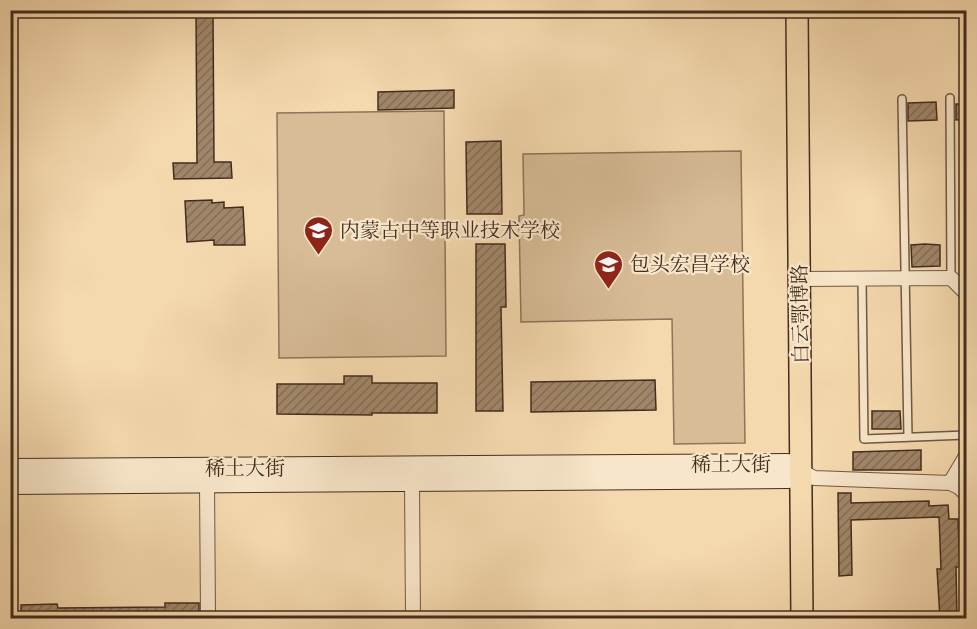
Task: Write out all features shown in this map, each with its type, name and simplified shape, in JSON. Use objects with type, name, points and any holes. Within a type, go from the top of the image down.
[{"type":"main road","name":"白云鄂博路","points":[[786,10],[792,471],[802,618]]},
{"type":"main road","name":"白云鄂博路","points":[[789,618],[799,279],[796,10]]},
{"type":"main road","name":"稀土大街","points":[[10,469],[792,471]]},
{"type":"main road","name":"稀土大街","points":[[10,484],[412,481],[792,471]]},
{"type":"street","points":[[799,279],[951,278],[966,293]]},
{"type":"street","points":[[950,483],[966,456]]},
{"type":"street","points":[[792,471],[814,478],[950,483],[966,494]]},
{"type":"street","points":[[412,481],[413,618]]},
{"type":"street","points":[[207,483],[208,618]]},
{"type":"lane","points":[[950,98],[951,278]]},
{"type":"lane","points":[[902,99],[908,437]]},
{"type":"lane","points":[[862,279],[864,439],[966,435]]},
{"type":"shaded area","points":[[444,111],[446,356],[279,358],[277,113]]},
{"type":"shaded area","points":[[741,151],[745,443],[674,444],[672,319],[521,322],[519,216],[524,215],[523,154]]},
{"type":"building","points":[[196,12],[213,12],[214,162],[231,162],[232,178],[174,179],[173,163],[197,163]]},
{"type":"building","points":[[454,90],[454,108],[378,110],[378,92]]},
{"type":"building","points":[[936,102],[937,120],[908,121],[908,103]]},
{"type":"building","points":[[956,104],[966,104],[966,119],[956,120]]},
{"type":"building","points":[[501,141],[502,214],[467,214],[466,142]]},
{"type":"building","points":[[212,200],[212,203],[224,202],[224,208],[243,207],[245,245],[214,245],[214,240],[187,242],[185,201]]},
{"type":"building","points":[[476,244],[505,244],[506,307],[501,307],[503,411],[476,411]]},
{"type":"building","points":[[911,245],[940,245],[940,266],[912,267]]},
{"type":"building","points":[[344,376],[372,376],[372,383],[437,383],[437,413],[277,414],[277,384],[344,384]]},
{"type":"building","points":[[655,380],[656,410],[531,412],[531,382]]},
{"type":"building","points":[[872,411],[900,411],[901,429],[872,429]]},
{"type":"building","points":[[921,450],[921,470],[853,470],[853,452]]},
{"type":"building","points":[[838,493],[851,493],[851,503],[929,501],[929,506],[948,505],[949,519],[958,519],[960,567],[956,567],[957,618],[940,618],[937,569],[941,569],[939,517],[851,520],[852,575],[839,576]]},
{"type":"building","points":[[165,603],[199,603],[199,618],[21,618],[21,605],[57,604],[58,608],[165,607]]},
{"type":"place","name":"内蒙古中等职业技术学校","points":[[319,256]]},
{"type":"place","name":"包头宏昌学校","points":[[609,290]]}]
